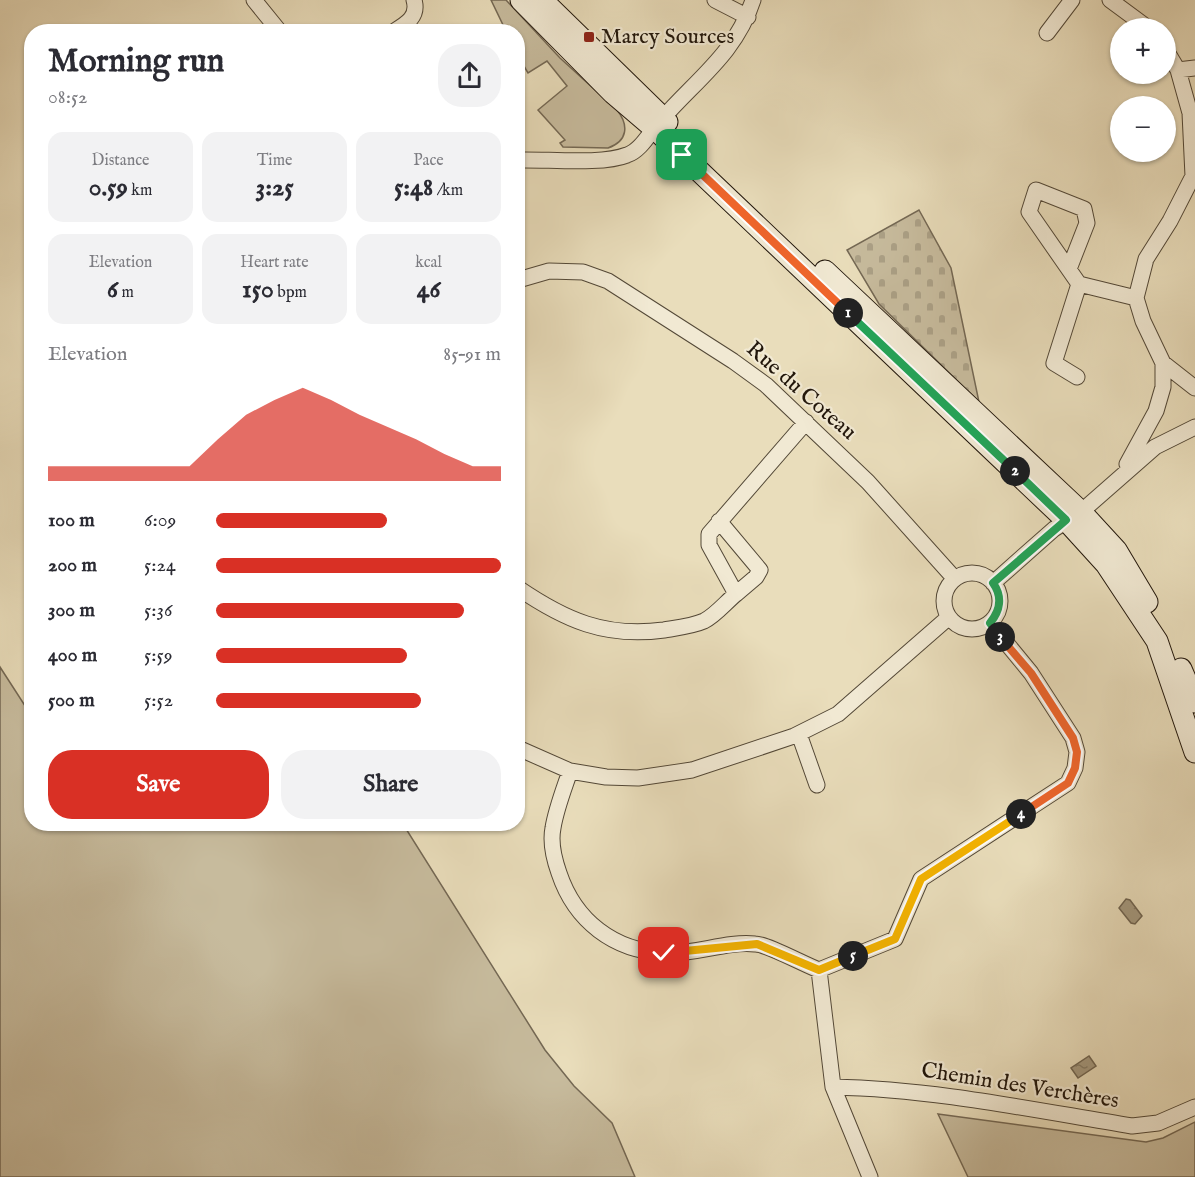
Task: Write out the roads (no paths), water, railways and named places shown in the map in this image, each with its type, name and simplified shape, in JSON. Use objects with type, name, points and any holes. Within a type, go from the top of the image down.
[{"type":"main road","points":[[521,0],[613,93],[658,123]]},
{"type":"main road","points":[[542,0],[658,123],[1074,516],[1116,550],[1167,635],[1195,702]]},
{"type":"main road","points":[[1074,516],[1157,641],[1195,752]]},
{"type":"street","points":[[254,0],[274,24]]},
{"type":"street","points":[[406,24],[414,13],[414,0]]},
{"type":"street","points":[[715,0],[748,17]]},
{"type":"street","points":[[525,160],[602,160],[629,155],[648,138],[658,123],[725,54],[748,17],[753,0]]},
{"type":"street","points":[[1047,33],[1072,0]]},
{"type":"street","points":[[1110,0],[1134,18]]},
{"type":"street","points":[[1117,479],[1138,447],[1156,411],[1163,387],[1163,363],[1143,321],[1136,298],[1146,259],[1194,176],[1190,112],[1176,67]]},
{"type":"street","points":[[1178,70],[1195,68]]},
{"type":"street","points":[[1069,269],[1087,223],[1084,209],[1036,190],[1029,213],[1079,284],[1136,298]]},
{"type":"street","name":"Rue du Coteau","points":[[525,278],[549,271],[561,271],[583,272],[608,281],[733,361],[766,385],[887,501],[955,579]]},
{"type":"street","points":[[1077,377],[1054,363],[1079,284]]},
{"type":"street","points":[[1163,363],[1195,388]]},
{"type":"street","points":[[736,594],[708,545],[709,534],[806,422]]},
{"type":"street","points":[[993,583],[1155,447],[1195,427]]},
{"type":"street","points":[[525,592],[567,618],[592,626],[620,631],[645,633],[705,621],[756,577],[760,570],[719,521]]},
{"type":"street","points":[[973,573],[993,583],[997,588],[1000,603],[999,610],[990,623],[983,627],[967,629],[959,626],[949,617],[944,604],[945,595],[948,586],[955,579],[973,573]]},
{"type":"street","points":[[525,751],[570,771],[606,777],[638,778],[692,770],[799,734],[838,714],[949,617]]},
{"type":"street","points":[[570,771],[552,829],[553,855],[561,879],[575,907],[592,926],[610,939],[635,950],[681,953],[757,944],[819,970],[895,939],[921,879],[1068,783],[1075,768],[1077,752],[1073,738],[1031,673],[990,623]]},
{"type":"street","points":[[799,734],[817,785]]},
{"type":"street","points":[[819,970],[834,1087],[870,1177]]},
{"type":"street","name":"Chemin des Verchères","points":[[834,1087],[882,1088],[933,1093],[1132,1126],[1158,1123],[1195,1107]]},
{"type":"water","points":[[1126,899],[1130,900],[1142,916],[1135,924],[1131,923],[1119,908]]},
{"type":"water","points":[[1089,1056],[1096,1066],[1078,1078],[1071,1068]]},
{"type":"place","name":"Marcy Sources","points":[[589,37]]}]
